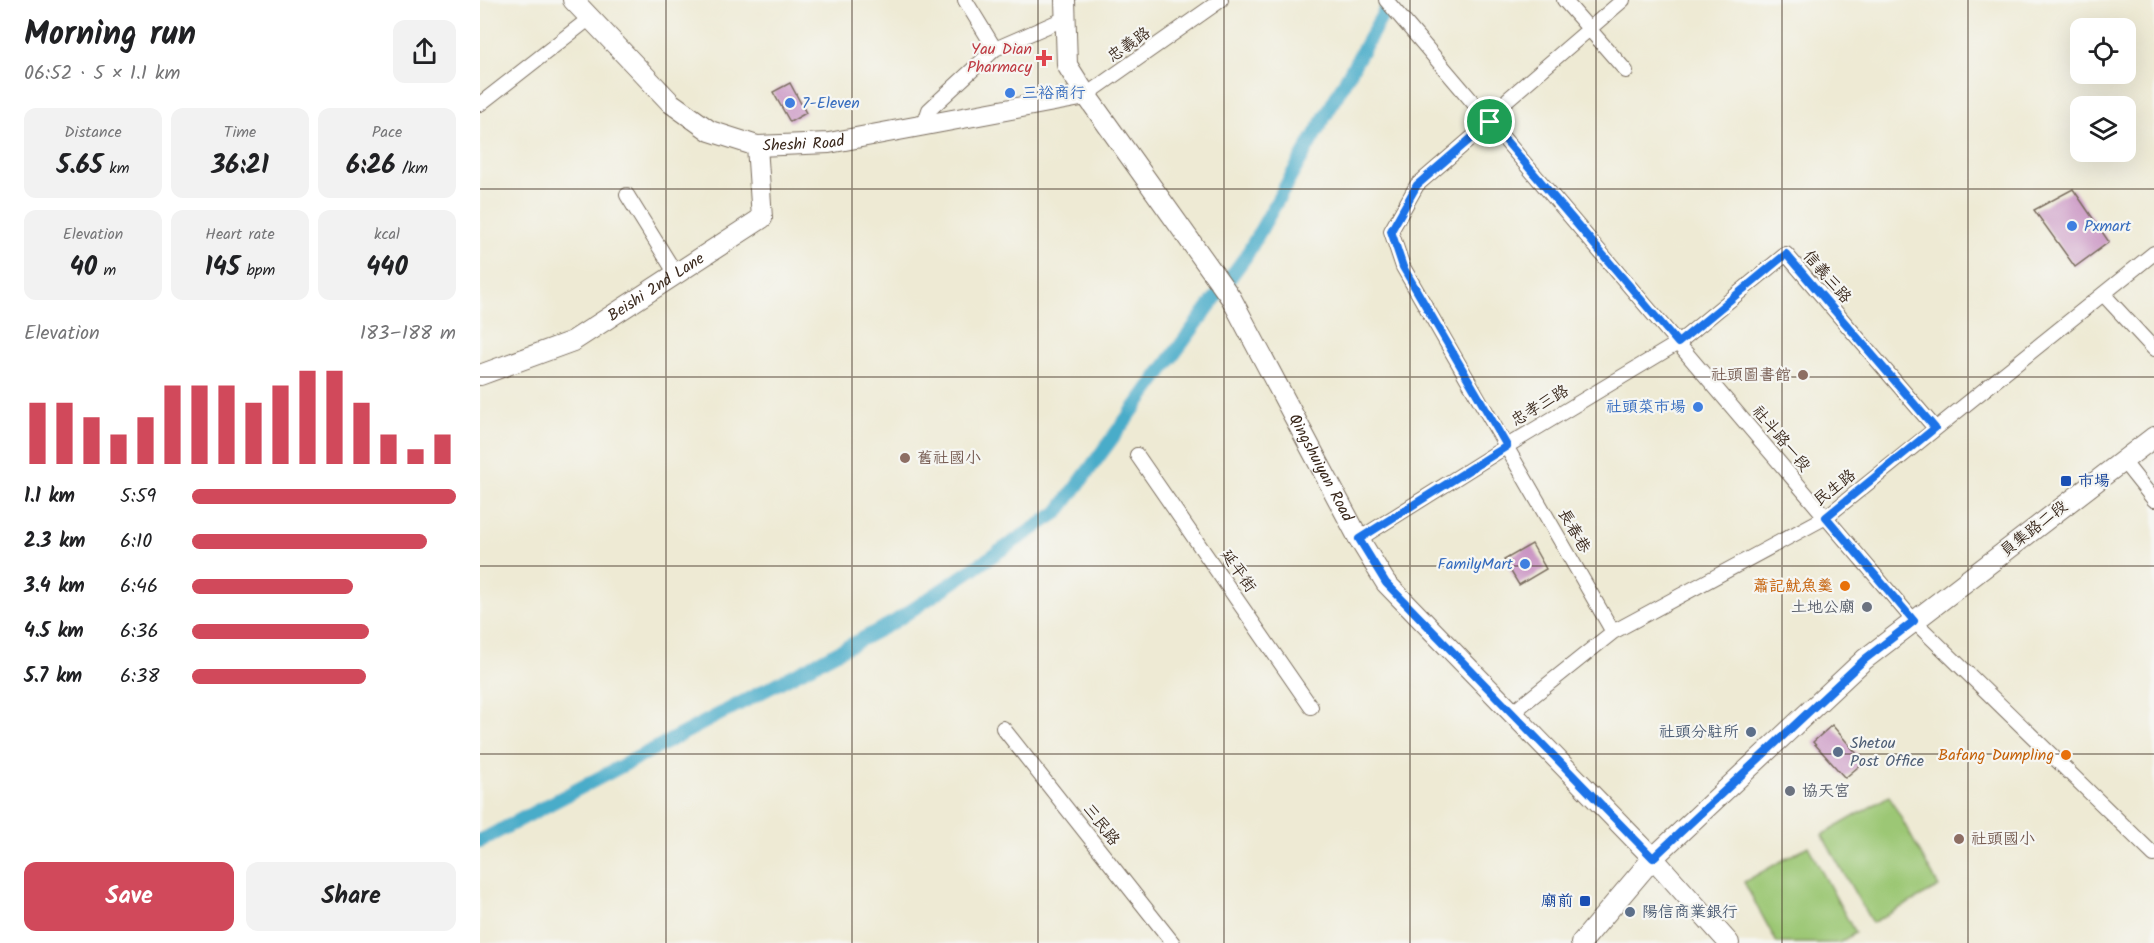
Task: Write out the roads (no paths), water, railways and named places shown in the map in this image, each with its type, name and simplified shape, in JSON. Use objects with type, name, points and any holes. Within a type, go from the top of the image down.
[{"type":"street","name":"Sheshi Road","points":[[573,0],[671,103],[710,131],[757,146],[829,143],[1086,95]]},
{"type":"street","points":[[965,0],[995,49]]},
{"type":"street","name":"忠義路","points":[[1086,95],[1221,0]]},
{"type":"street","name":"社斗路一段","points":[[1386,0],[1914,621],[2154,855]]},
{"type":"street","points":[[1564,0],[1626,71]]},
{"type":"street","points":[[1508,99],[1623,0]]},
{"type":"street","points":[[924,125],[929,110],[995,49],[1066,9],[1067,65],[1086,95]]},
{"type":"street","points":[[480,104],[590,18]]},
{"type":"street","name":"Qingshuiyan Road","points":[[1086,95],[1231,298],[1359,539],[1386,583],[1653,858],[1729,943]]},
{"type":"street","name":"長春巷","points":[[1490,122],[1417,185],[1391,231],[1403,267],[1613,632]]},
{"type":"street","name":"Beishi 2nd Lane","points":[[480,375],[573,341],[762,218],[757,146]]},
{"type":"street","points":[[627,195],[676,274]]},
{"type":"street","name":"民生路","points":[[1512,713],[1613,632],[1826,517],[2154,253]]},
{"type":"street","name":"信義三路","points":[[1678,343],[1786,254],[1935,428]]},
{"type":"street","points":[[2103,294],[2154,349]]},
{"type":"street","name":"忠孝三路","points":[[1359,539],[1678,343]]},
{"type":"street","name":"員集路二段","points":[[1581,943],[1653,858],[1865,659],[2154,437]]},
{"type":"street","name":"延平街","points":[[1137,455],[1311,707]]},
{"type":"street","points":[[2123,461],[2154,500]]},
{"type":"street","name":"三民路","points":[[1003,728],[1173,943]]},
{"type":"waterway","points":[[480,841],[894,622],[1058,512],[1246,256],[1391,0]]},
{"type":"place","name":"Yau Dian Pharmacy","points":[[1044,58]]},
{"type":"place","name":"三裕商行","points":[[1010,93]]},
{"type":"place","name":"7-Eleven","points":[[790,103]]},
{"type":"place","name":"Pxmart","points":[[2072,226]]},
{"type":"place","name":"社頭圖書館","points":[[1803,375]]},
{"type":"place","name":"社頭菜市場","points":[[1698,407]]},
{"type":"place","name":"舊社國小","points":[[905,458]]},
{"type":"place","name":"市場","points":[[2066,481]]},
{"type":"place","name":"FamilyMart","points":[[1525,564]]},
{"type":"place","name":"蕭記魷魚羹","points":[[1845,586]]},
{"type":"place","name":"土地公廟","points":[[1867,607]]},
{"type":"place","name":"社頭分駐所","points":[[1751,732]]},
{"type":"place","name":"Shetou Post Office","points":[[1838,752]]},
{"type":"place","name":"Bafang Dumpling","points":[[2066,755]]},
{"type":"place","name":"協天宮","points":[[1790,791]]},
{"type":"place","name":"社頭國小","points":[[1959,839]]},
{"type":"place","name":"廟前","points":[[1585,901]]},
{"type":"place","name":"陽信商業銀行","points":[[1630,912]]}]
